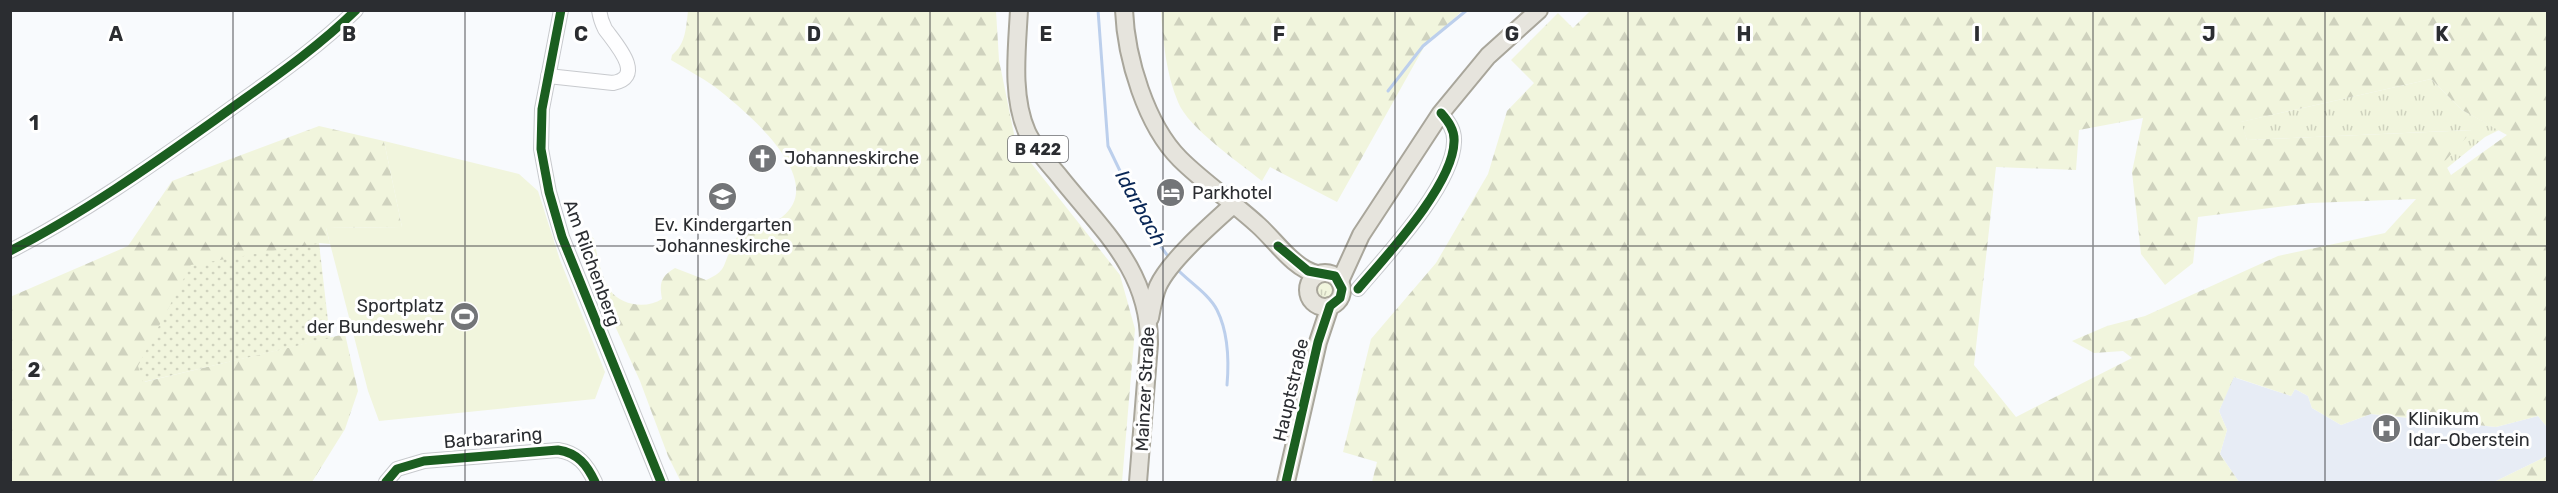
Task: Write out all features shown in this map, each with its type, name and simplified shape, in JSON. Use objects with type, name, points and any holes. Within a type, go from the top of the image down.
[{"type":"main road","name":"Mainzer Straße","points":[[1019,10],[1018,80],[1020,105],[1028,134],[1128,261],[1144,298],[1149,321],[1146,400],[1138,483]]},
{"type":"main road","points":[[1124,10],[1136,74],[1151,117],[1160,132],[1184,162],[1234,204],[1278,246],[1291,268],[1321,284]]},
{"type":"main road","points":[[1330,306],[1322,307],[1321,284],[1361,236],[1441,113],[1488,56],[1539,10]]},
{"type":"main road","name":"B 422","points":[[1149,321],[1158,286],[1175,264],[1234,204]]},
{"type":"main road","name":"B 422","points":[[1128,261],[1158,286]]},
{"type":"main road","name":"Hauptstraße","points":[[1286,483],[1318,342],[1330,306],[1341,296],[1321,284],[1317,316],[1318,342]]},
{"type":"street","points":[[10,251],[75,214],[179,145],[301,58],[356,10]]},
{"type":"street","name":"Am Rilchenberg","points":[[561,10],[542,109],[541,149],[554,213],[661,483]]},
{"type":"street","points":[[548,76],[613,83],[627,75],[628,66],[625,55],[606,30],[598,10]]},
{"type":"street","points":[[1358,289],[1406,231],[1442,178],[1455,141],[1450,124],[1441,113]]},
{"type":"street","name":"Barbararing","points":[[386,483],[393,473],[403,466],[438,459],[558,450],[573,453],[583,462],[595,483]]},
{"type":"shaded area","name":"Klinikum Idar-Oberstein","points":[[2233,377],[2291,396],[2295,389],[2308,396],[2312,408],[2341,425],[2371,414],[2496,427],[2538,416],[2547,427],[2547,456],[2494,482],[2239,482],[2220,454],[2227,430],[2219,411]]},
{"type":"green space","points":[[1161,10],[1462,11],[1424,47],[1337,202],[1270,167],[1262,181],[1192,123],[1178,102],[1171,80],[1164,46]]},
{"type":"green space","points":[[1591,10],[2547,11],[2547,427],[2538,416],[2496,427],[2371,414],[2341,425],[2312,408],[2308,396],[2295,389],[2291,396],[2234,377],[2219,411],[2227,430],[2220,454],[2239,482],[1372,482],[1377,462],[1343,452],[1371,339],[1436,263],[1488,174],[1507,111],[1534,83],[1511,60],[1558,13],[1573,28]],"holes":[[[2431,79],[2462,110],[2507,135],[2451,175],[2444,162],[2473,130],[2247,140],[2241,122]],[[2143,118],[2132,172],[2141,254],[2165,285],[2193,263],[2198,217],[2311,203],[2416,199],[2385,233],[2278,256],[2145,316],[2107,326],[2072,341],[2094,353],[2123,351],[2132,358],[2016,417],[1974,365],[1996,167],[2076,170],[2079,130]]]},
{"type":"green space","points":[[688,11],[996,11],[999,60],[1016,144],[1120,275],[1135,329],[1122,482],[681,482],[668,456],[640,381],[581,251],[581,240],[589,234],[594,239],[604,279],[615,295],[627,303],[649,304],[662,299],[662,281],[675,268],[706,280],[717,274],[735,240],[747,225],[770,222],[782,217],[794,201],[796,184],[789,165],[777,146],[744,111],[715,87],[671,60],[683,40]]},
{"type":"green space","points":[[2431,79],[2462,110],[2499,130],[2485,137],[2447,168],[2443,162],[2472,130],[2247,140],[2240,122]]},
{"type":"green space","points":[[319,126],[384,141],[402,227],[326,228],[330,244],[319,243],[144,382],[345,334],[358,391],[345,429],[312,482],[11,482],[10,297],[128,246],[172,181]]},
{"type":"green space","name":"Sportplatz der Bundeswehr","points":[[384,141],[519,174],[538,191],[560,260],[605,372],[595,399],[379,421],[368,391],[326,228],[402,227]]},
{"type":"green space","points":[[319,243],[330,338],[143,382],[138,366],[191,265]]},
{"type":"green space","points":[[1324,280],[1331,283],[1334,290],[1331,297],[1324,300],[1317,297],[1314,290],[1317,283]]},
{"type":"green space","points":[[2547,456],[2547,482],[2494,482]]},
{"type":"waterway","name":"Idarbach","points":[[1098,10],[1108,146],[1148,229],[1170,259]]},
{"type":"waterway","points":[[1388,91],[1423,46],[1467,10]]},
{"type":"waterway","name":"Idarbach","points":[[1177,269],[1204,293],[1221,319],[1227,347],[1227,385]]},
{"type":"cycle path","points":[[10,251],[89,206],[165,155],[287,68],[356,10]]},
{"type":"cycle path","points":[[561,10],[542,109],[541,149],[549,192],[562,237],[661,482]]},
{"type":"cycle path","points":[[1358,289],[1416,219],[1443,178],[1451,159],[1454,138],[1451,126],[1441,113]]},
{"type":"cycle path","points":[[1278,246],[1308,271],[1335,276],[1342,289],[1340,298],[1330,306],[1318,342],[1286,482]]},
{"type":"cycle path","points":[[386,482],[397,469],[424,461],[558,450],[571,454],[581,461],[595,482]]},
{"type":"place","name":"Johanneskirche","points":[[763,158]]},
{"type":"place","name":"Parkhotel","points":[[1171,193]]},
{"type":"place","name":"Ev. Kindergarten Johanneskirche","points":[[723,196]]},
{"type":"place","name":"Sportplatz der Bundeswehr","points":[[465,316]]},
{"type":"place","name":"Klinikum Idar-Oberstein","points":[[2387,429]]}]
